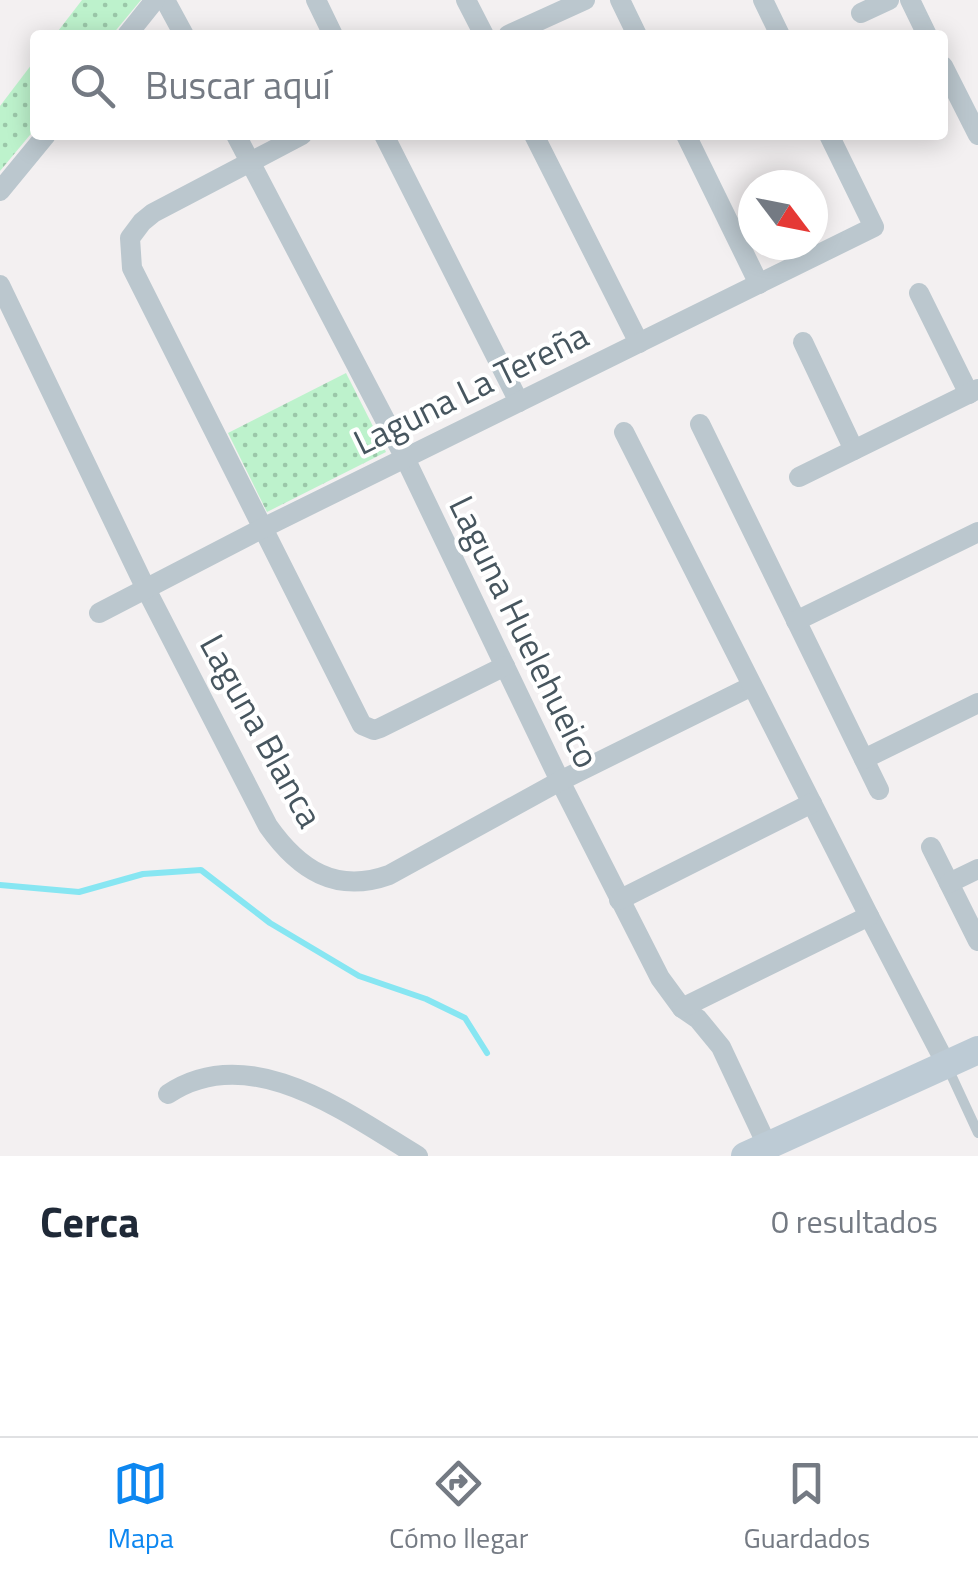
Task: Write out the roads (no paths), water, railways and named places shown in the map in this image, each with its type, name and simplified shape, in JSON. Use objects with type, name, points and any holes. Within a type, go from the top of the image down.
[{"type":"main road","points":[[756,1151],[978,1050]]},
{"type":"street","points":[[131,30],[155,0]]},
{"type":"street","points":[[166,0],[181,30]]},
{"type":"street","points":[[316,0],[331,30]]},
{"type":"street","points":[[466,0],[481,30]]},
{"type":"street","points":[[519,30],[586,0]]},
{"type":"street","points":[[620,0],[635,30]]},
{"type":"street","points":[[763,0],[778,30]]},
{"type":"street","points":[[861,14],[888,0]]},
{"type":"street","points":[[910,0],[925,30]]},
{"type":"street","points":[[948,76],[978,135]]},
{"type":"street","points":[[0,191],[42,140]]},
{"type":"street","name":"Laguna Huelehueico","points":[[239,140],[405,458],[560,781],[660,978],[682,1008],[698,1019],[721,1047],[756,1151]]},
{"type":"street","points":[[292,140],[152,213],[130,238],[132,268],[358,720],[367,728],[380,728],[504,666]]},
{"type":"street","points":[[387,140],[519,402]]},
{"type":"street","points":[[537,140],[639,343]]},
{"type":"street","points":[[688,140],[759,284]]},
{"type":"street","name":"Laguna La Tereña","points":[[99,613],[874,226],[831,140]]},
{"type":"street","name":"Laguna Blanca","points":[[0,286],[146,589],[268,826],[286,848],[321,874],[361,884],[390,875],[560,781],[752,686]]},
{"type":"street","points":[[799,476],[974,392],[918,293]]},
{"type":"street","points":[[803,342],[854,450]]},
{"type":"street","points":[[700,424],[879,790]]},
{"type":"street","points":[[624,432],[946,1064]]},
{"type":"street","points":[[796,621],[978,532]]},
{"type":"street","points":[[864,759],[978,703]]},
{"type":"street","points":[[620,900],[812,803]]},
{"type":"street","points":[[931,847],[978,941]]},
{"type":"street","points":[[949,883],[978,869]]},
{"type":"street","points":[[682,1008],[868,916]]},
{"type":"street","points":[[168,1094],[182,1084],[214,1074],[261,1078],[337,1107],[418,1156]]},
{"type":"lane","points":[[946,1064],[978,1134]]},
{"type":"waterway","points":[[0,885],[79,892],[143,874],[201,870],[270,923],[359,976],[426,999],[465,1018],[487,1053]]}]
